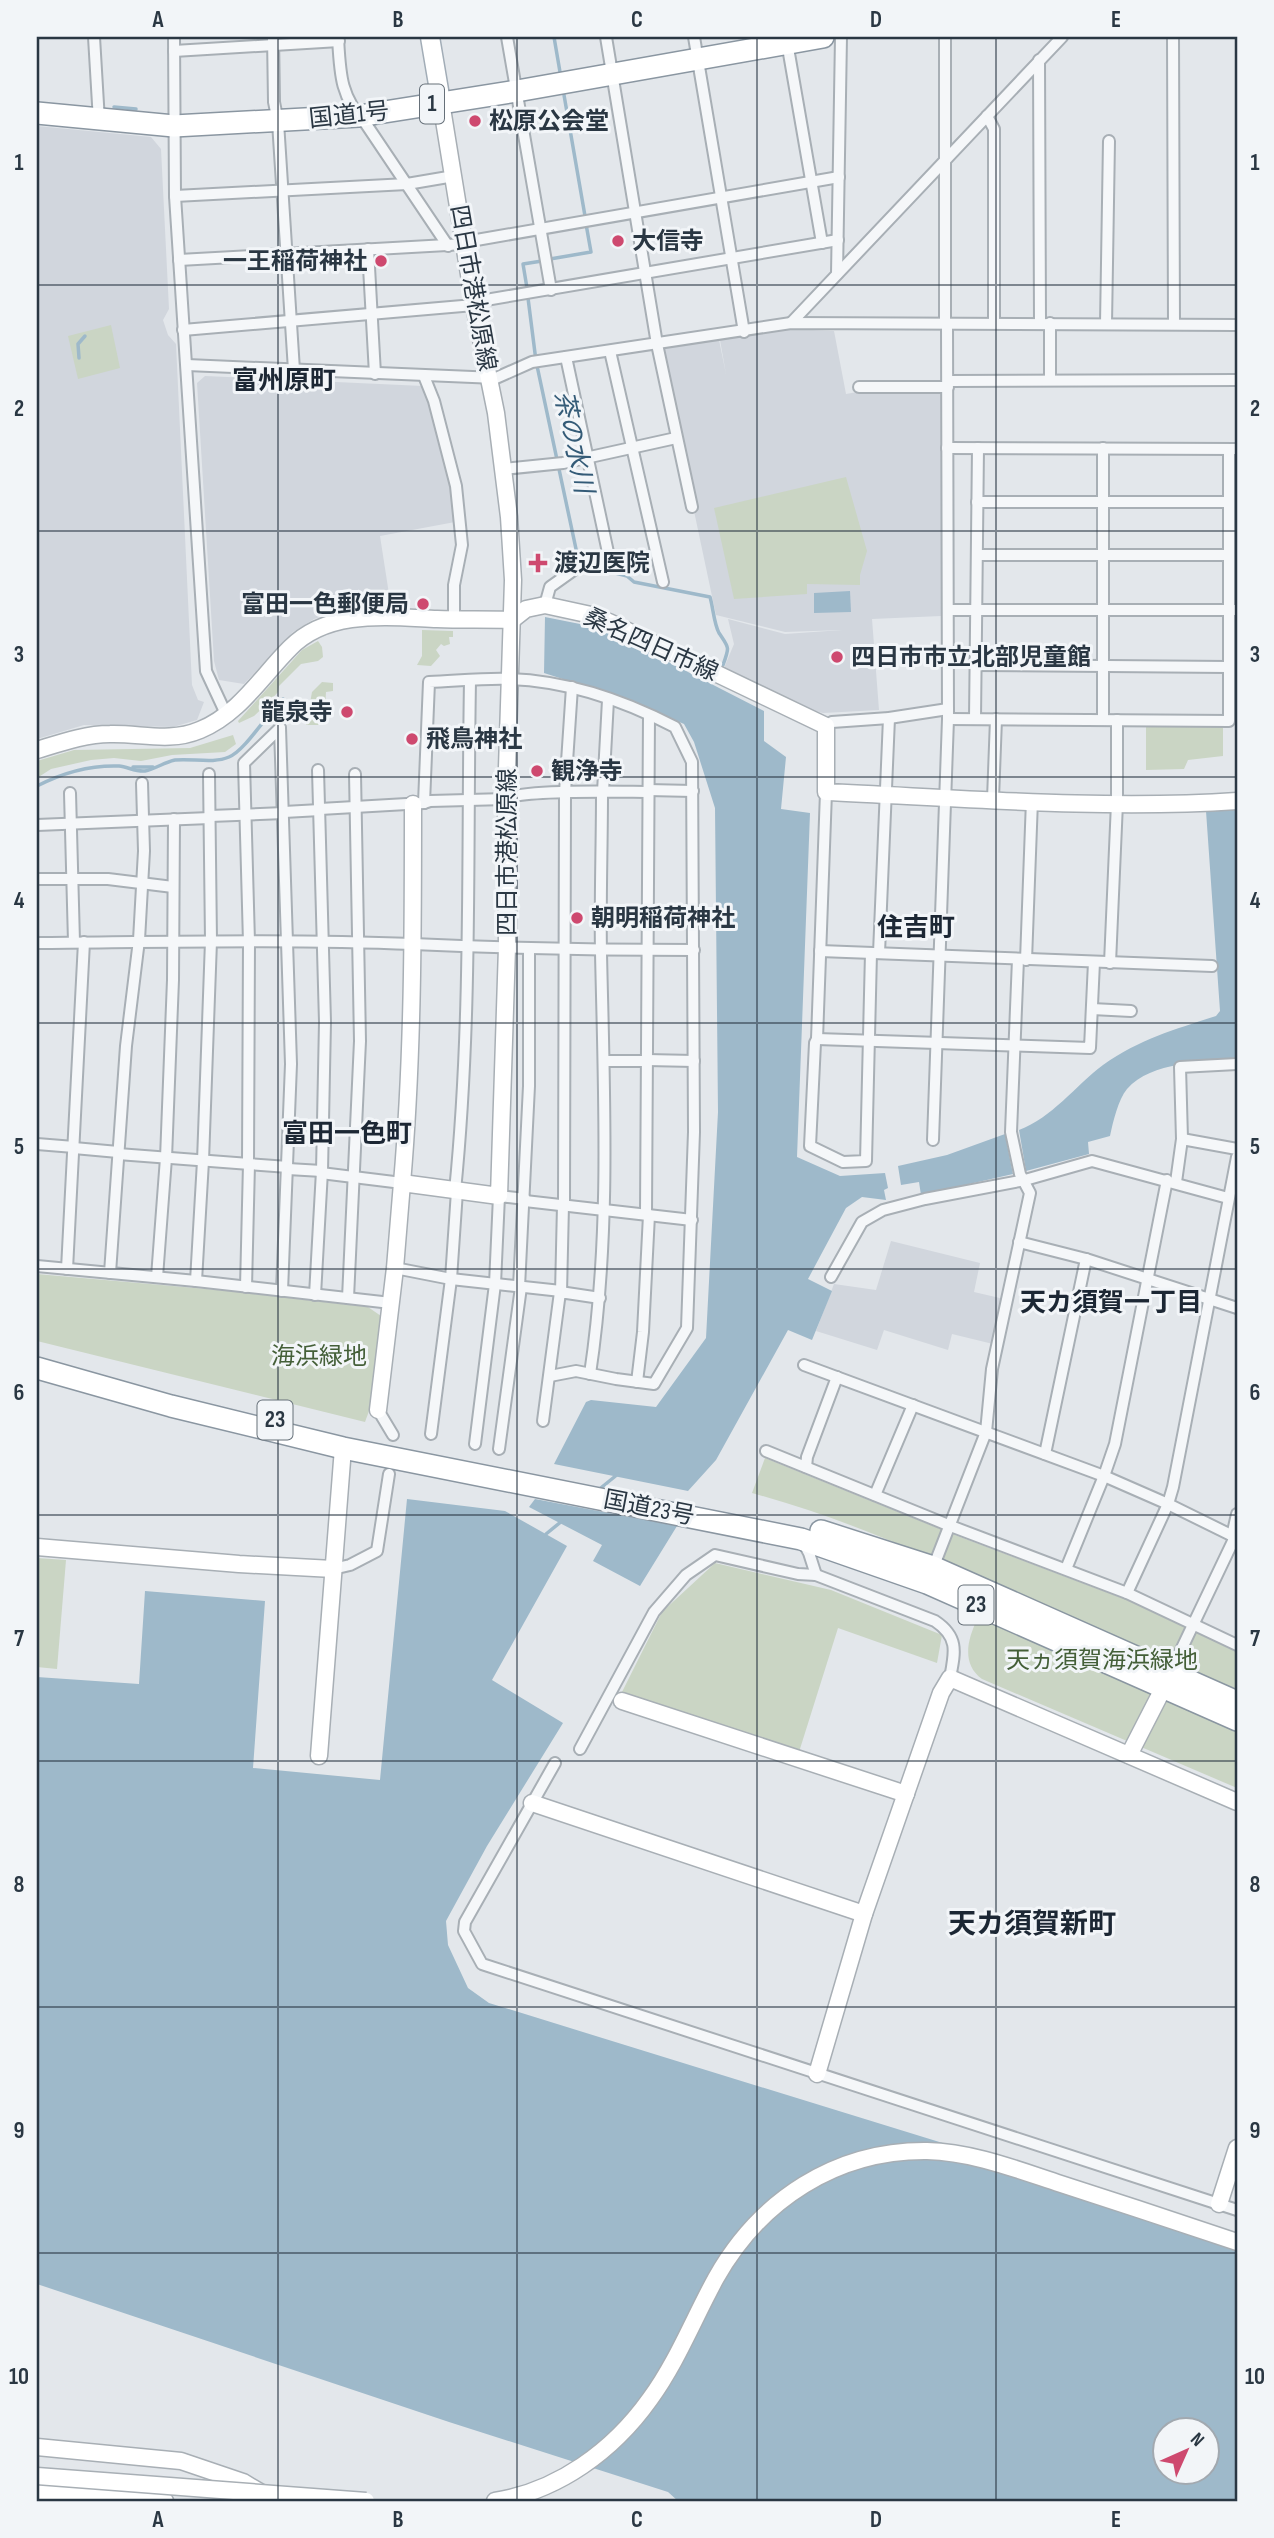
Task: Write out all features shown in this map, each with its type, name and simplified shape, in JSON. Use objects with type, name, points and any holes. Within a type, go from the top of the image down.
[{"type":"highway","name":"国道1号","points":[[37,113],[99,121],[174,126],[359,116],[698,59],[786,40],[823,37]]},
{"type":"highway","name":"国道23号","points":[[37,1356],[262,1417],[516,1475],[707,1513],[818,1530],[930,1575],[1167,1679],[1237,1702]]},
{"type":"highway","name":"国道23号","points":[[37,1368],[210,1416],[343,1448],[516,1475]]},
{"type":"highway","name":"国道23号","points":[[707,1513],[930,1575]]},
{"type":"highway","name":"国道23号","points":[[1167,1679],[1237,1720]]},
{"type":"main road","points":[[430,37],[441,103]]},
{"type":"street","points":[[94,37],[99,121]]},
{"type":"street","points":[[174,37],[175,196],[206,671],[226,714]]},
{"type":"street","points":[[507,37],[551,290]]},
{"type":"street","points":[[606,37],[657,344],[692,507]]},
{"type":"street","points":[[694,37],[744,332]]},
{"type":"street","points":[[837,274],[841,37]]},
{"type":"street","points":[[933,1140],[948,714],[945,37]]},
{"type":"street","points":[[791,323],[1062,37]]},
{"type":"street","points":[[1173,37],[1174,324]]},
{"type":"street","points":[[174,51],[273,41],[339,39],[341,83],[351,106],[447,246]]},
{"type":"street","points":[[786,40],[821,243]]},
{"type":"street","points":[[273,41],[274,102],[278,122],[294,370]]},
{"type":"street","points":[[1039,60],[1045,323],[1050,380]]},
{"type":"street","name":"四日市港松原線","points":[[441,103],[503,469],[513,580],[506,799],[507,947],[499,1196]]},
{"type":"street","points":[[987,116],[994,129],[994,323]]},
{"type":"street","points":[[1106,324],[1109,141]]},
{"type":"street","points":[[175,196],[407,184],[454,176]]},
{"type":"street","points":[[179,260],[447,246],[839,177]]},
{"type":"street","points":[[183,330],[474,304],[838,240]]},
{"type":"street","points":[[368,249],[375,374]]},
{"type":"street","points":[[187,365],[488,379],[536,361],[791,323],[1237,325]]},
{"type":"street","points":[[610,351],[663,582]]},
{"type":"street","points":[[37,750],[89,736],[109,734],[150,738],[176,737],[199,731],[226,714],[251,692],[291,647],[318,629],[354,618],[454,619],[512,624],[526,609],[545,605],[550,587],[585,562],[609,557],[566,357]]},
{"type":"street","points":[[424,376],[434,401],[456,486],[462,545],[454,585],[454,619]]},
{"type":"street","points":[[859,387],[1050,380],[1237,380]]},
{"type":"street","points":[[503,469],[586,458],[676,438]]},
{"type":"street","points":[[889,718],[869,1040],[866,1161],[843,1162],[810,1146],[817,1039],[826,726],[832,722],[889,718],[948,714],[975,719],[1229,721],[1228,667],[1233,610],[1229,502],[1233,449],[947,448]]},
{"type":"street","points":[[975,719],[978,448]]},
{"type":"street","points":[[1102,719],[1103,448]]},
{"type":"street","points":[[977,502],[1229,502]]},
{"type":"street","points":[[977,555],[1229,555]]},
{"type":"street","name":"桑名四日市線","points":[[545,605],[609,622],[826,726]]},
{"type":"street","points":[[948,610],[1233,610]]},
{"type":"street","points":[[976,665],[1228,667]]},
{"type":"street","points":[[393,1435],[377,1410],[395,1268],[410,1097],[418,804],[429,682],[510,677],[572,687],[675,727],[692,762],[694,1061],[692,1220],[687,1328],[654,1384],[576,1371],[550,1376]]},
{"type":"street","points":[[431,1434],[451,1279],[464,1083],[470,681]]},
{"type":"street","points":[[544,1421],[561,1292],[564,1205],[565,792],[572,687]]},
{"type":"street","points":[[590,1374],[600,1298],[603,1210],[604,1061],[601,950],[603,792],[608,700]]},
{"type":"street","points":[[638,1382],[643,1332],[647,1214],[649,716]]},
{"type":"street","points":[[993,799],[996,719]]},
{"type":"street","points":[[1110,963],[1117,803],[1117,720]]},
{"type":"street","points":[[246,1287],[249,942],[244,763],[280,728],[291,1064],[282,1291]]},
{"type":"street","points":[[315,1295],[322,1172],[325,1022],[318,770]]},
{"type":"street","points":[[196,1281],[211,941],[209,774]]},
{"type":"street","points":[[348,1298],[360,1041],[355,774]]},
{"type":"street","points":[[110,1273],[127,1046],[139,940],[144,821],[142,783]]},
{"type":"street","points":[[37,825],[284,813],[430,801],[506,799],[510,796],[565,792],[693,791]]},
{"type":"street","points":[[826,792],[1117,803],[1237,801]]},
{"type":"street","points":[[67,1269],[74,1147],[79,942],[70,793]]},
{"type":"street","points":[[930,1575],[986,1432],[992,1369],[1030,1193],[1022,1177],[1013,1136],[1015,1045],[1032,800]]},
{"type":"street","points":[[157,1277],[166,1158],[174,941],[174,819]]},
{"type":"street","points":[[37,879],[108,879],[173,887]]},
{"type":"street","points":[[37,943],[139,940],[694,950]]},
{"type":"street","points":[[499,1449],[520,1287],[529,1086],[529,948]]},
{"type":"street","points":[[820,951],[1212,966]]},
{"type":"street","points":[[817,1039],[1090,1048],[1094,962]]},
{"type":"street","points":[[1092,1009],[1131,1011]]},
{"type":"street","points":[[604,1061],[694,1061]]},
{"type":"street","points":[[1066,1569],[1104,1476],[1125,1401],[1149,1279],[1182,1139],[1180,1067],[1237,1064]]},
{"type":"street","points":[[1182,1139],[1237,1149]]},
{"type":"street","points":[[37,1143],[166,1158],[288,1168],[692,1220]]},
{"type":"street","points":[[1127,1593],[1168,1504],[1231,1200],[1237,1157]]},
{"type":"street","points":[[831,1277],[857,1228],[874,1214],[925,1199],[1092,1161],[1231,1200]]},
{"type":"street","points":[[475,1444],[495,1284],[499,1196]]},
{"type":"street","points":[[1019,1242],[1086,1259],[1237,1308]]},
{"type":"street","points":[[1045,1454],[1086,1259]]},
{"type":"street","points":[[37,1266],[391,1303]]},
{"type":"street","points":[[395,1268],[451,1279],[600,1298]]},
{"type":"street","points":[[804,1365],[1104,1476],[1235,1537]]},
{"type":"street","points":[[806,1467],[807,1457],[837,1377]]},
{"type":"street","points":[[875,1495],[913,1405]]},
{"type":"street","points":[[319,1756],[343,1448]]},
{"type":"street","points":[[766,1451],[948,1525],[1127,1593],[1237,1645]]},
{"type":"street","points":[[37,1547],[333,1569],[350,1565],[376,1550],[389,1474]]},
{"type":"street","points":[[1129,1755],[1235,1537],[1237,1514]]},
{"type":"street","points":[[801,1539],[816,1575]]},
{"type":"street","points":[[580,1749],[654,1612],[686,1575],[715,1555],[798,1574],[816,1575],[935,1621],[944,1627],[955,1647],[950,1678],[941,1693],[864,1914],[817,2074]]},
{"type":"street","points":[[950,1678],[1237,1802]]},
{"type":"street","points":[[622,1700],[906,1794]]},
{"type":"street","points":[[555,1763],[466,1922],[464,1931],[482,1964],[1237,2210]]},
{"type":"street","points":[[532,1803],[864,1914]]},
{"type":"street","points":[[1219,2204],[1237,2148]]},
{"type":"street","points":[[495,2501],[522,2495],[558,2480],[602,2452],[621,2434],[652,2397],[717,2277],[752,2227],[791,2192],[838,2166],[879,2155],[904,2152],[929,2151],[960,2155],[1022,2172],[1237,2242]]},
{"type":"street","points":[[37,2446],[181,2460],[243,2482],[276,2501]]},
{"type":"street","points":[[37,2476],[366,2501]]},
{"type":"street","points":[[37,2492],[164,2501]]},
{"type":"shaded area","points":[[37,126],[151,137],[161,149],[169,309],[163,320],[168,335],[176,344],[192,685],[198,700],[204,702],[197,720],[173,727],[84,725],[37,739]]},
{"type":"shaded area","points":[[792,329],[834,331],[846,394],[875,389],[942,389],[941,616],[872,619],[879,710],[823,713],[808,709],[724,668],[734,644],[728,619],[785,634],[842,630],[785,632],[716,615],[661,355],[664,348],[719,340],[726,374],[720,340]]},
{"type":"shaded area","points":[[205,376],[423,386],[453,492],[455,522],[380,536],[391,607],[368,605],[314,619],[293,632],[244,684],[219,680],[214,661],[197,383]]},
{"type":"shaded area","points":[[891,1241],[980,1263],[974,1292],[1004,1299],[993,1344],[952,1334],[948,1350],[884,1330],[877,1350],[816,1331],[834,1284],[876,1290]]},
{"type":"green space","points":[[111,325],[120,368],[78,379],[68,336]]},
{"type":"green space","points":[[846,477],[867,551],[860,585],[807,584],[807,594],[734,599],[714,508]]},
{"type":"green space","points":[[422,630],[453,631],[453,637],[449,637],[450,644],[441,644],[436,650],[440,656],[431,666],[417,665],[422,656]]},
{"type":"green space","points":[[318,641],[323,657],[318,661],[301,664],[279,686],[278,692],[270,701],[254,716],[239,723],[302,650]]},
{"type":"green space","points":[[322,682],[333,683],[333,691],[326,692],[324,725],[306,725],[312,692]]},
{"type":"green space","points":[[1146,725],[1223,726],[1223,756],[1188,760],[1184,769],[1146,770]]},
{"type":"green space","points":[[233,735],[236,744],[225,752],[172,755],[141,761],[114,758],[91,760],[51,769],[37,778],[37,761],[74,750],[190,748]]},
{"type":"green space","name":"海浜緑地","points":[[37,1274],[229,1291],[368,1307],[381,1316],[369,1411],[365,1422],[37,1341]]},
{"type":"green space","name":"天ヵ須賀海浜緑地","points":[[765,1458],[955,1535],[1127,1600],[1237,1652],[1237,1788],[982,1679],[973,1670],[968,1647],[993,1588],[875,1534],[752,1493]]},
{"type":"green space","points":[[37,1558],[66,1560],[57,1669],[37,1667]]},
{"type":"green space","points":[[715,1563],[831,1590],[942,1635],[937,1663],[838,1628],[799,1752],[622,1692],[662,1612]]},
{"type":"water","points":[[850,591],[851,612],[814,613],[814,593]]},
{"type":"water","points":[[545,617],[595,627],[764,711],[764,741],[786,757],[781,809],[810,813],[797,1157],[840,1176],[885,1173],[888,1188],[884,1190],[886,1200],[862,1197],[846,1208],[808,1279],[832,1291],[812,1340],[788,1330],[716,1460],[688,1491],[554,1464],[586,1402],[591,1400],[656,1407],[706,1338],[718,1112],[715,808],[694,742],[684,724],[631,701],[544,673]]},
{"type":"water","points":[[1237,808],[1237,1060],[1179,1065],[1150,1073],[1127,1089],[1118,1105],[1110,1136],[1088,1142],[1089,1154],[1026,1171],[1019,1130],[1042,1118],[1103,1065],[1130,1048],[1216,1016],[1220,1011],[1206,811]]},
{"type":"water","points":[[1005,1134],[1013,1174],[921,1195],[919,1182],[901,1185],[898,1166],[947,1155]]},
{"type":"water","points":[[407,1499],[505,1511],[567,1546],[492,1680],[563,1723],[487,1846],[446,1921],[448,1945],[468,1988],[489,2003],[1237,2234],[1237,2501],[678,2501],[668,2492],[37,2284],[37,1677],[139,1684],[145,1591],[265,1601],[253,1768],[380,1780]]},
{"type":"water","points":[[535,1499],[677,1526],[640,1586],[593,1561],[602,1545],[529,1507]]},
{"type":"waterway","points":[[554,37],[560,72]]},
{"type":"waterway","points":[[564,95],[585,216]]},
{"type":"waterway","points":[[114,107],[136,109]]},
{"type":"waterway","points":[[550,259],[591,252],[586,224]]},
{"type":"waterway","points":[[527,288],[523,264],[542,261]]},
{"type":"waterway","name":"茶の水川","points":[[528,298],[536,361],[579,563]]},
{"type":"waterway","points":[[79,358],[78,344],[85,336]]},
{"type":"waterway","points":[[588,566],[627,576],[634,582],[710,597],[717,629],[727,648],[723,665]]},
{"type":"waterway","points":[[37,786],[87,768],[119,766],[145,771],[175,760],[216,760],[229,757],[243,747],[283,699]]},
{"type":"waterway","points":[[133,767],[153,767]]},
{"type":"waterway","points":[[597,1491],[618,1474]]},
{"type":"waterway","points":[[546,1534],[562,1521]]},
{"type":"place","name":"松原公会堂","points":[[475,121]]},
{"type":"place","name":"大信寺","points":[[618,241]]},
{"type":"place","name":"一王稲荷神社","points":[[381,261]]},
{"type":"place","name":"渡辺医院","points":[[538,563]]},
{"type":"place","name":"富田一色郵便局","points":[[423,604]]},
{"type":"place","name":"四日市市立北部児童館","points":[[837,657]]},
{"type":"place","name":"龍泉寺","points":[[347,712]]},
{"type":"place","name":"飛鳥神社","points":[[412,739]]},
{"type":"place","name":"観浄寺","points":[[537,771]]},
{"type":"place","name":"朝明稲荷神社","points":[[577,918]]},
{"type":"district","name":"富州原町","points":[[284,381]]},
{"type":"district","name":"住吉町","points":[[916,928]]},
{"type":"district","name":"富田一色町","points":[[347,1134]]},
{"type":"district","name":"天カ須賀一丁目","points":[[1111,1303]]},
{"type":"district","name":"天カ須賀新町","points":[[1032,1924]]}]
